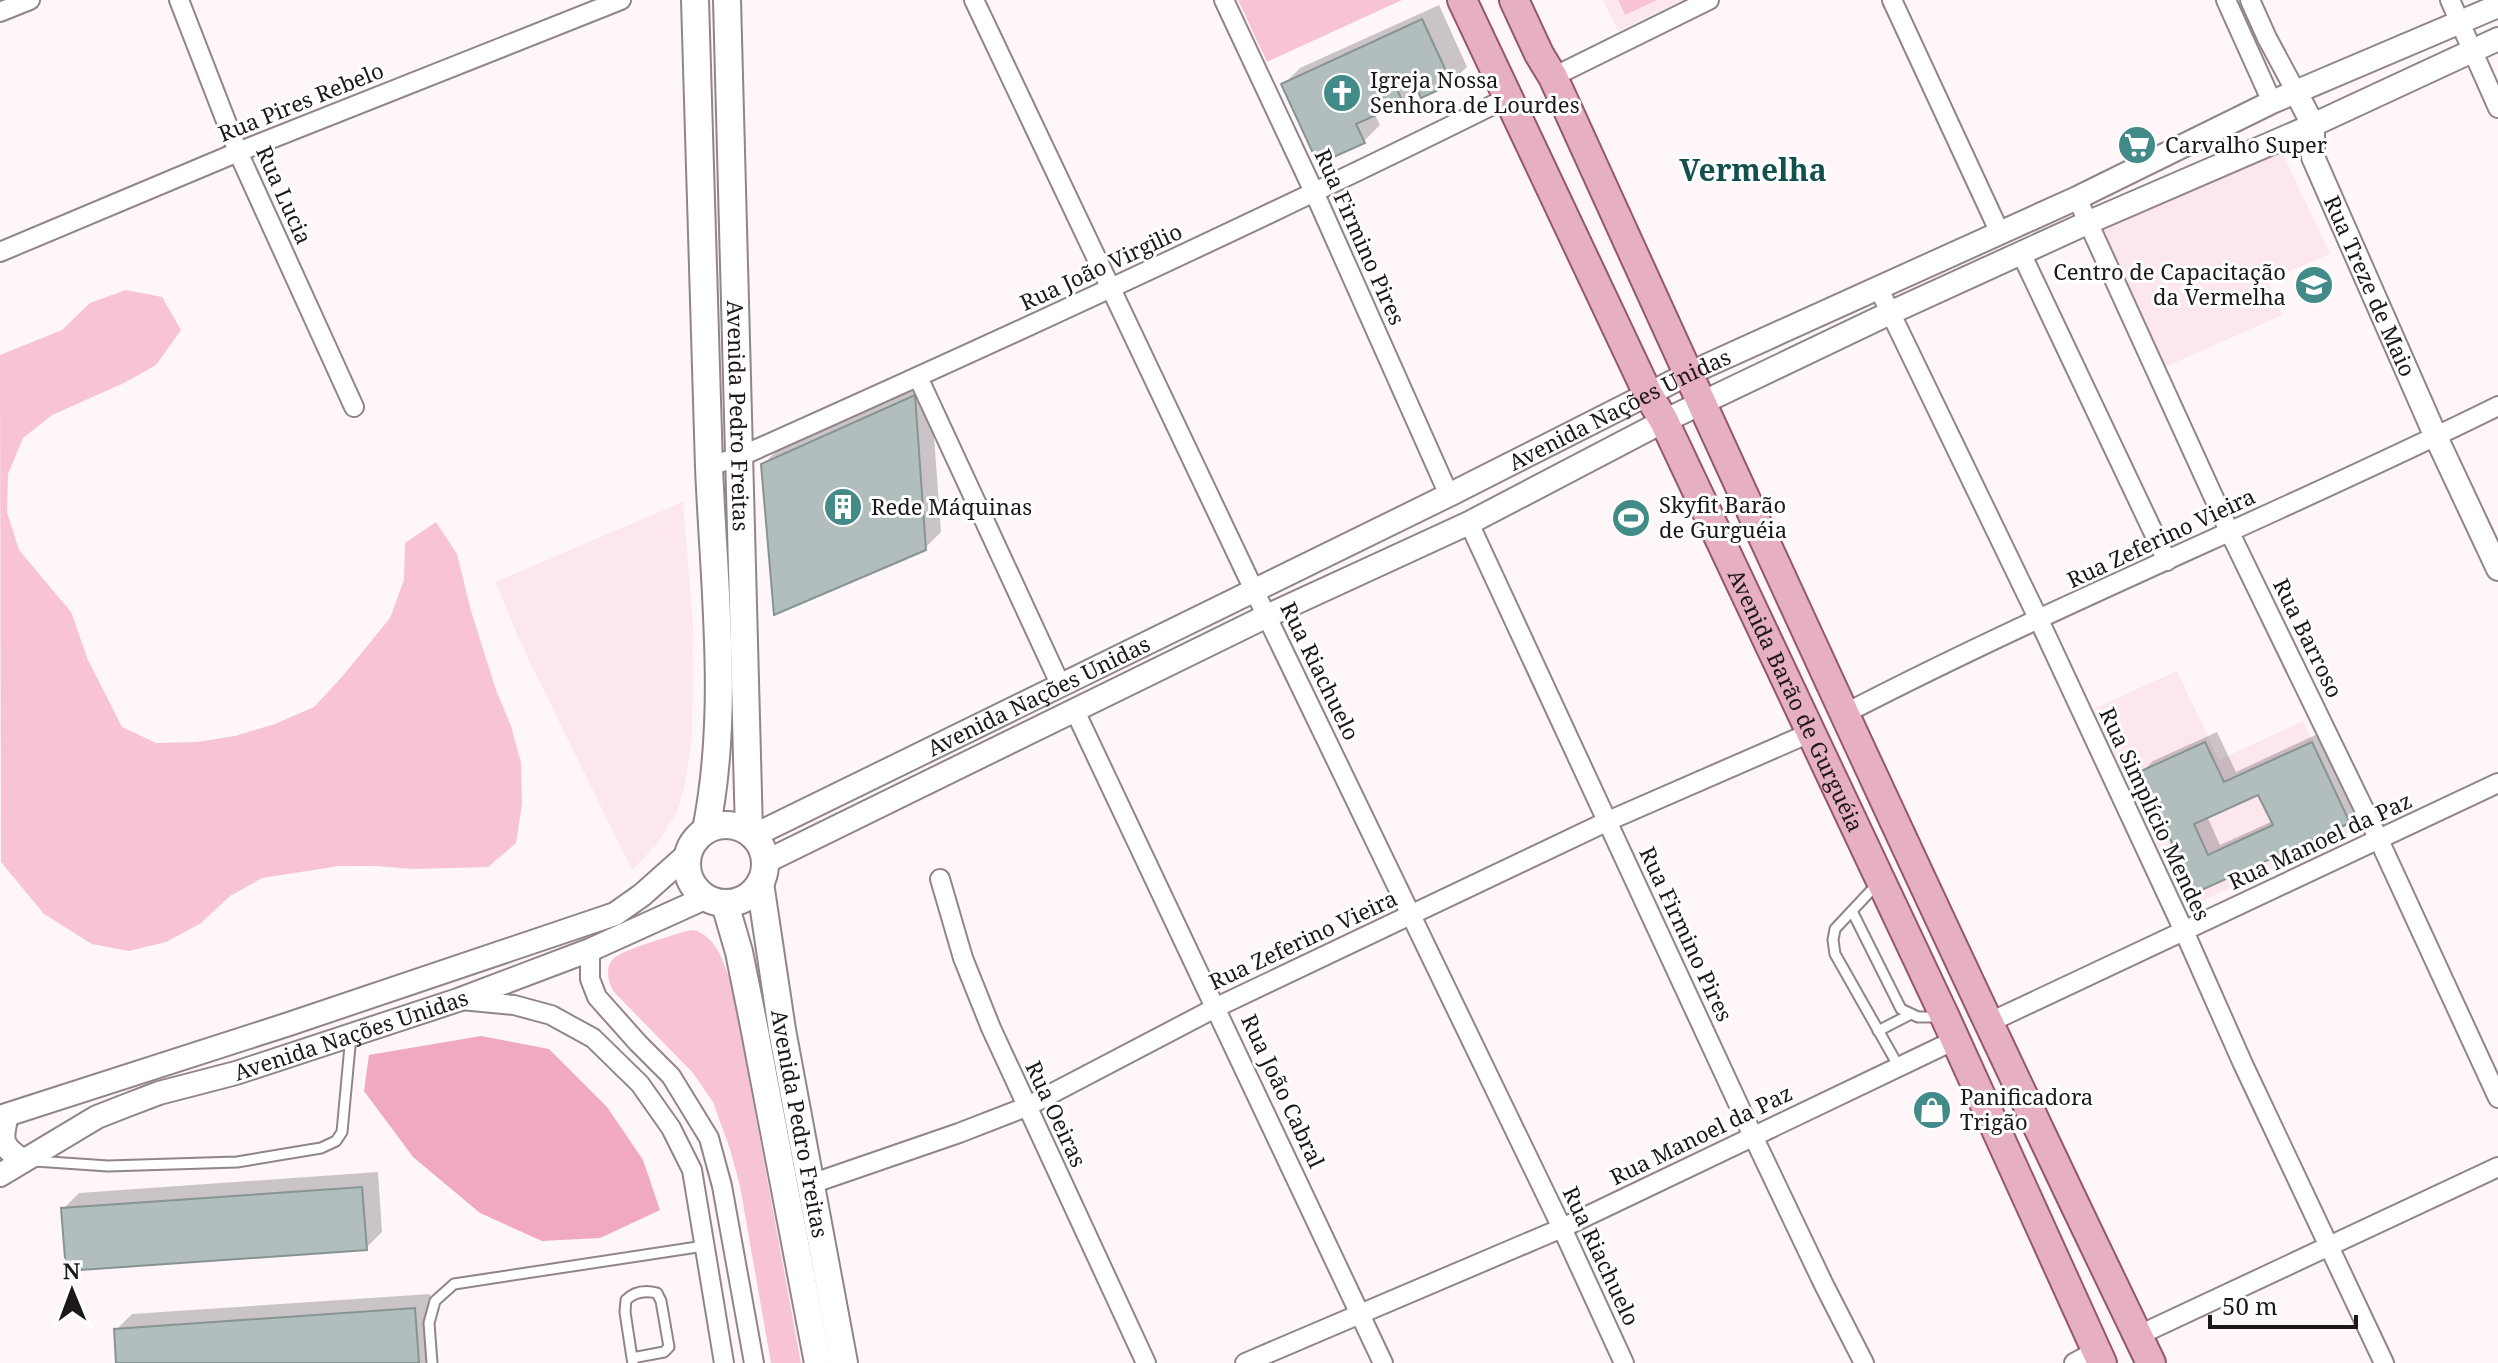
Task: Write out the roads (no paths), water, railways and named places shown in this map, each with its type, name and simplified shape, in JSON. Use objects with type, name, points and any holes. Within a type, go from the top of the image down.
[{"type":"main road","name":"Avenida Pedro Freitas","points":[[695,0],[709,466],[720,689],[719,742],[706,830]]},
{"type":"main road","name":"Avenida Pedro Freitas","points":[[727,0],[751,834]]},
{"type":"main road","name":"Avenida Barão de Gurguéia","points":[[1462,0],[1950,1028],[2091,1359]]},
{"type":"main road","name":"Avenida Barão de Gurguéia","points":[[1514,0],[1553,77],[1988,1023],[2151,1363]]},
{"type":"main road","points":[[728,825],[751,834],[759,843],[763,873],[747,897],[716,900],[697,889],[690,879],[688,854],[706,830],[728,825]]},
{"type":"main road","name":"Avenida Pedro Freitas","points":[[763,873],[782,1030],[844,1363]]},
{"type":"main road","name":"Avenida Pedro Freitas","points":[[716,900],[751,1008],[818,1363]]},
{"type":"street","points":[[0,12],[30,0]]},
{"type":"street","name":"Rua Lucia","points":[[179,0],[238,152],[354,407]]},
{"type":"street","name":"Rua Pires Rebelo","points":[[0,252],[238,152],[621,0]]},
{"type":"street","name":"Rua Riachuelo","points":[[974,0],[1624,1363]]},
{"type":"street","name":"Rua Firmino Pires","points":[[1224,0],[1315,194],[1449,495]]},
{"type":"street","points":[[1553,77],[1709,0]]},
{"type":"street","points":[[1892,0],[2000,233]]},
{"type":"street","points":[[2226,0],[2285,137],[2313,157]]},
{"type":"street","name":"Rua Treze de Maio","points":[[2250,0],[2313,125],[2313,157],[2436,437],[2498,569]]},
{"type":"street","points":[[2450,0],[2498,108]]},
{"type":"street","name":"Avenida Nações Unidas","points":[[751,834],[1061,686],[1688,374],[2077,198],[2272,102],[2498,6]]},
{"type":"street","name":"Avenida Nações Unidas","points":[[763,873],[1075,711],[1267,616],[1469,523],[1664,421],[1892,312],[2313,125],[2498,39]]},
{"type":"street","name":"Rua João Virgilio","points":[[709,466],[739,457],[1111,289],[1315,194],[1507,98]]},
{"type":"street","name":"Rua Barroso","points":[[2077,198],[2230,533],[2379,840],[2498,1098]]},
{"type":"street","points":[[2021,253],[2167,561]]},
{"type":"street","name":"Rua Simplício Mendes","points":[[1878,287],[2039,620],[2384,1363]]},
{"type":"street","points":[[918,377],[1061,686]]},
{"type":"street","name":"Rua Zeferino Vieira","points":[[1844,714],[2498,406]]},
{"type":"street","name":"Rua Firmino Pires","points":[[1469,523],[1753,1136],[1864,1363]]},
{"type":"street","name":"Rua João Cabral","points":[[1075,711],[1383,1363]]},
{"type":"street","name":"Rua Zeferino Vieira","points":[[811,1184],[1026,1107],[1217,1007],[1608,821],[1812,732]]},
{"type":"street","name":"Rua Manoel da Paz","points":[[1988,1023],[2498,783]]},
{"type":"street","name":"Avenida Nações Unidas","points":[[4,1116],[615,914],[642,895],[688,854]]},
{"type":"street","name":"Rua Oeiras","points":[[940,879],[963,958],[991,1028],[1146,1363]]},
{"type":"street","name":"Avenida Nações Unidas","points":[[0,1175],[97,1117],[136,1102],[458,1000],[716,900]]},
{"type":"street","points":[[590,950],[590,979],[597,997],[671,1076],[709,1138],[722,1186],[754,1363]]},
{"type":"street","points":[[458,1000],[514,1005],[551,1015],[593,1038],[631,1075],[671,1128],[692,1170],[724,1363]]},
{"type":"street","name":"Rua Manoel da Paz","points":[[1245,1363],[1562,1228],[1899,1067],[1950,1028]]},
{"type":"street","points":[[4,1116],[2,1136],[7,1150],[22,1160]]},
{"type":"street","points":[[2137,1336],[2498,1167]]},
{"type":"street","points":[[704,1246],[732,1240]]},
{"type":"lane","points":[[1881,880],[1835,929],[1833,940],[1835,954],[1899,1067]]},
{"type":"lane","points":[[1852,911],[1901,1009],[1909,1015],[1950,1028]]},
{"type":"lane","points":[[1878,1031],[1909,1015]]},
{"type":"lane","points":[[22,1160],[108,1166],[223,1162],[321,1148],[336,1141],[342,1132],[351,1035]]},
{"type":"lane","points":[[432,1363],[429,1323],[435,1301],[454,1284],[704,1246]]},
{"type":"lane","points":[[657,1293],[669,1347],[664,1352],[633,1360],[626,1300],[632,1294],[657,1293]]},
{"type":"place","name":"Igreja Nossa Senhora de Lourdes","points":[[1342,93]]},
{"type":"place","name":"Carvalho Super","points":[[2137,145]]},
{"type":"place","name":"Centro de Capacitação da Vermelha","points":[[2314,285]]},
{"type":"place","name":"Rede Máquinas","points":[[843,507]]},
{"type":"place","name":"Skyfit Barão de Gurguéia","points":[[1631,518]]},
{"type":"place","name":"Panificadora Trigão","points":[[1932,1110]]},
{"type":"district","name":"Vermelha","points":[[1753,171]]}]
